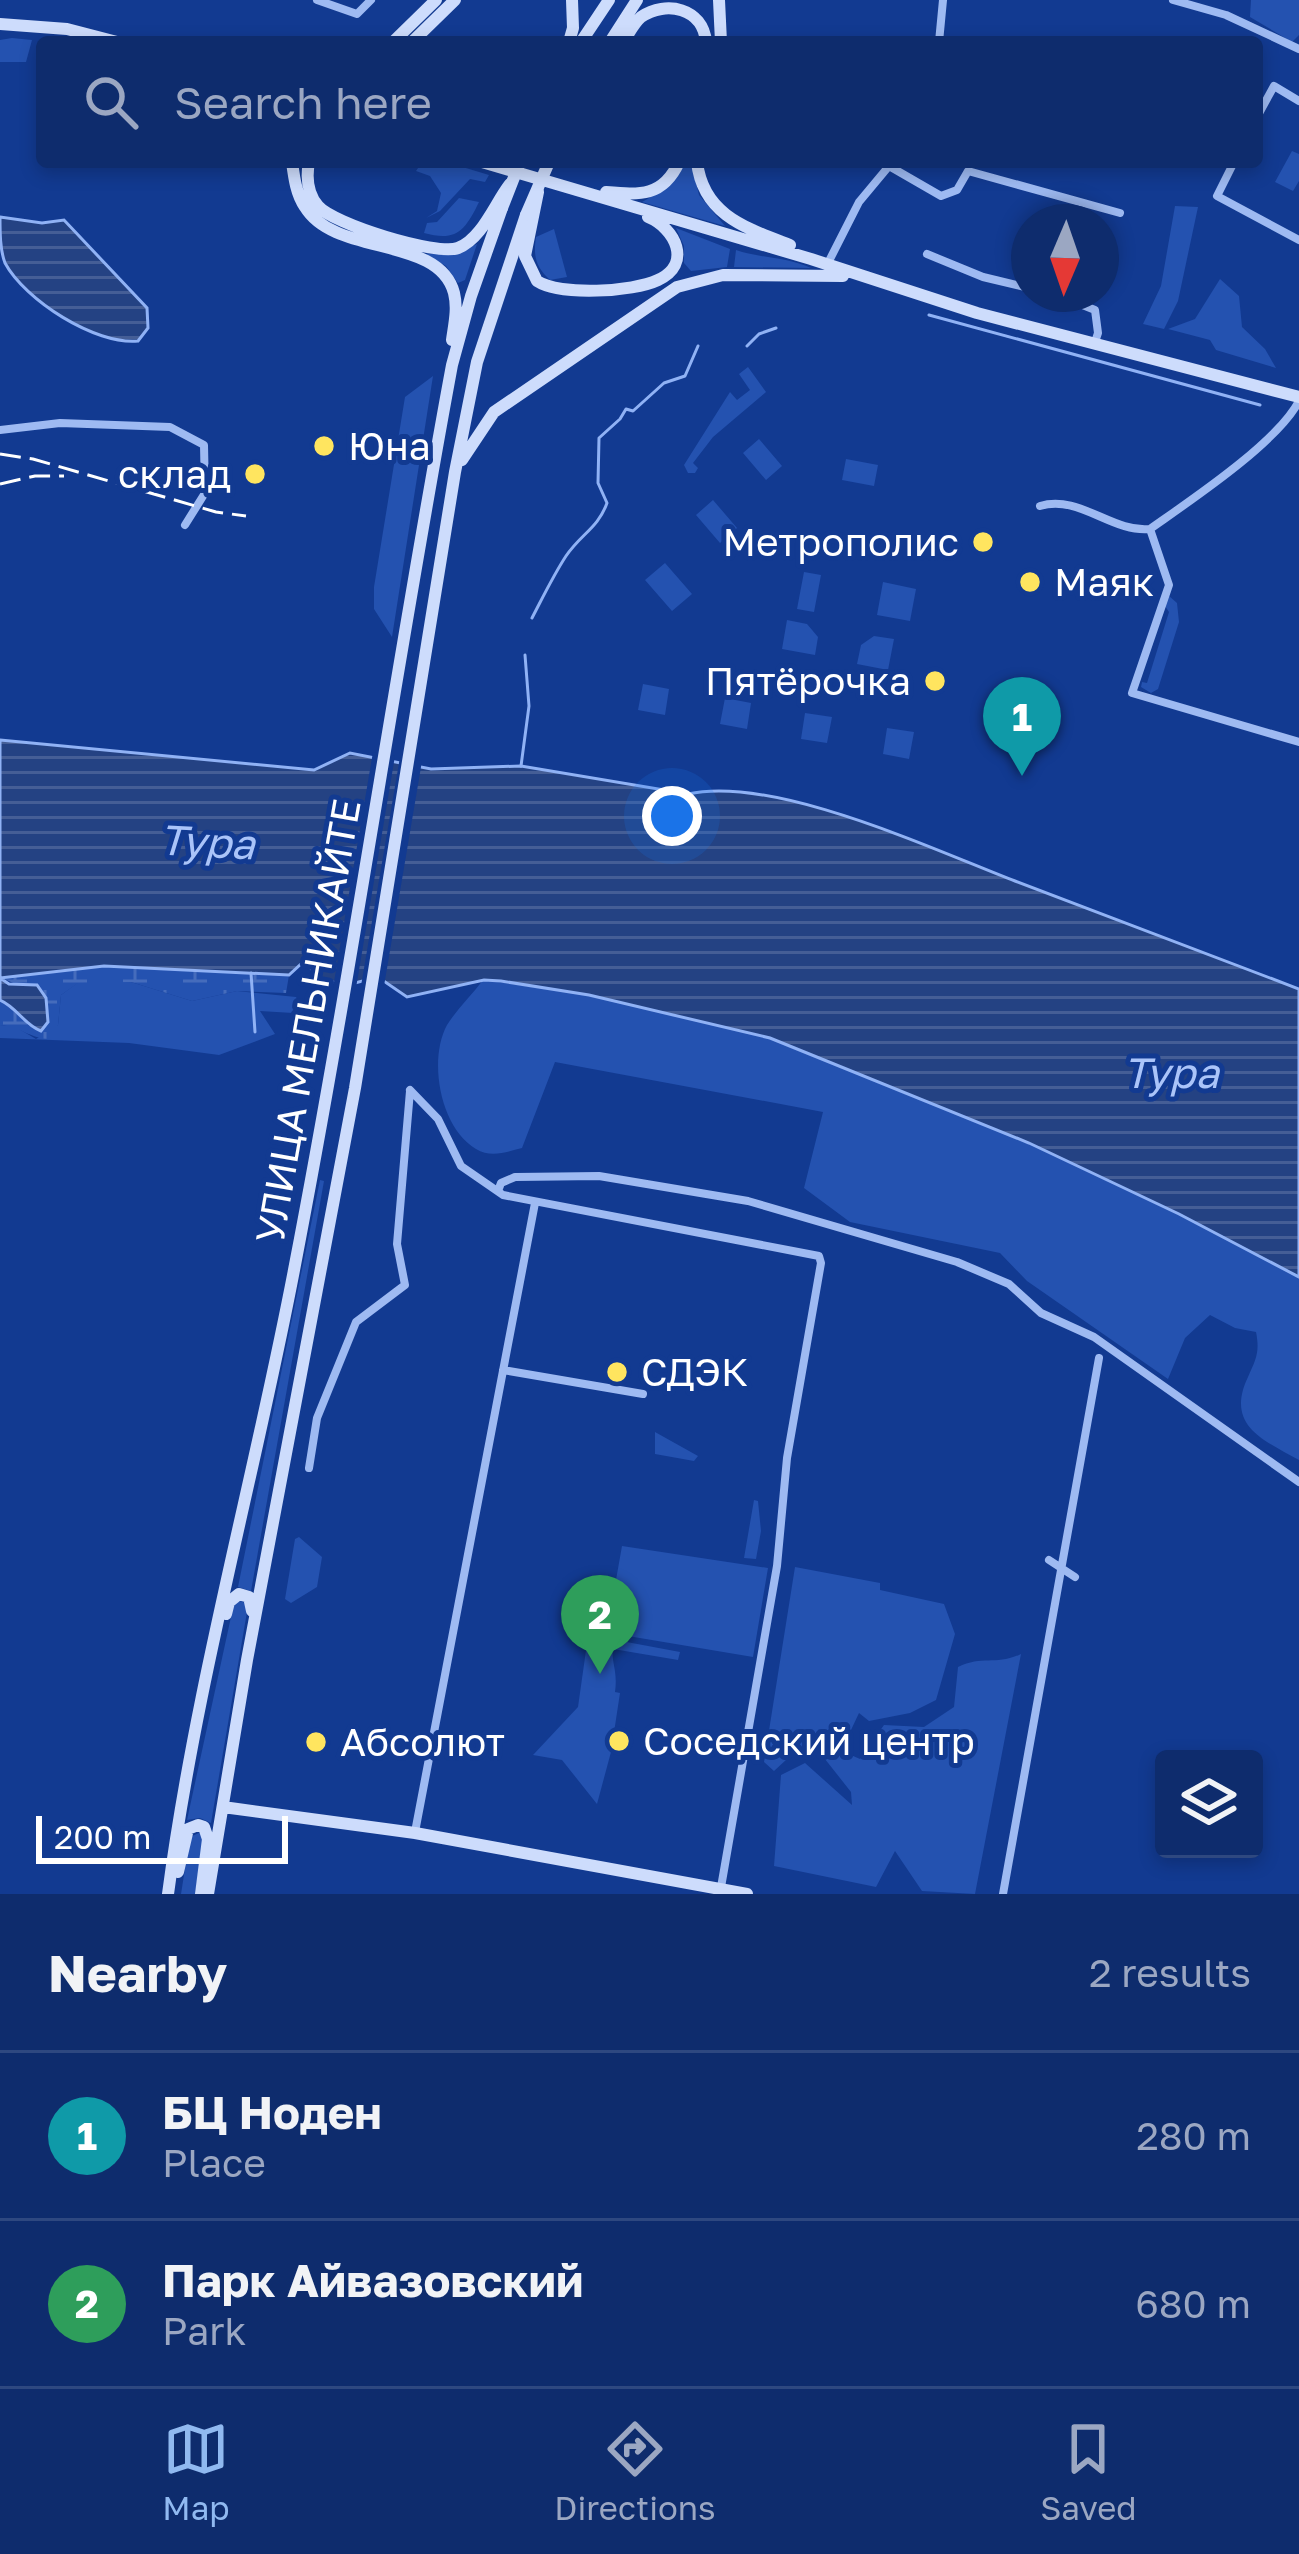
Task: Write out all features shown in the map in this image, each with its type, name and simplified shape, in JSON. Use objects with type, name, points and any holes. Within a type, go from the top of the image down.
[{"type":"main road","points":[[399,36],[436,0]]},
{"type":"main road","points":[[418,36],[455,0]]},
{"type":"main road","points":[[571,36],[572,0]]},
{"type":"main road","points":[[585,36],[609,0]]},
{"type":"main road","points":[[614,36],[637,0]]},
{"type":"main road","points":[[719,0],[721,36]]},
{"type":"main road","points":[[628,36],[647,13],[671,5],[688,9],[700,21],[704,36]]},
{"type":"main road","points":[[0,24],[94,36]]},
{"type":"main road","points":[[293,168],[299,196],[328,230],[436,266],[446,276],[455,298],[452,365]]},
{"type":"main road","points":[[308,168],[311,196],[329,216],[438,249],[460,247],[472,240],[498,207]]},
{"type":"main road","points":[[502,168],[1094,346],[1177,363],[1299,399]]},
{"type":"main road","name":"УЛИЦА МЕЛЬНИКАЙТЕ","points":[[169,1894],[178,1814],[208,1660],[265,1422],[329,1085],[452,365],[498,207],[517,168]]},
{"type":"main road","name":"УЛИЦА МЕЛЬНИКАЙТЕ","points":[[204,1894],[355,1088],[455,472],[477,362],[497,294],[546,168]]},
{"type":"main road","points":[[586,193],[651,194],[670,180],[676,168]]},
{"type":"main road","points":[[699,168],[706,194],[722,213],[811,259]]},
{"type":"main road","points":[[531,215],[525,256],[529,270],[547,287],[561,291],[637,286],[668,274],[678,254],[671,231],[615,201]]},
{"type":"main road","points":[[455,472],[494,412],[663,294],[696,280],[802,273],[864,278]]},
{"type":"main road","points":[[208,1660],[229,1602],[239,1594],[252,1602],[245,1639],[247,1660]]},
{"type":"main road","points":[[223,1807],[415,1833],[747,1894]]},
{"type":"main road","points":[[169,1894],[185,1834],[198,1825],[208,1832],[204,1894]]},
{"type":"street","points":[[317,0],[357,14],[371,0]]},
{"type":"street","points":[[940,36],[944,0]]},
{"type":"street","points":[[1173,0],[1226,15],[1299,48]]},
{"type":"street","points":[[1263,105],[1274,86],[1299,100]]},
{"type":"street","points":[[827,265],[859,202],[887,168]]},
{"type":"street","points":[[892,168],[941,196],[957,190],[968,171]]},
{"type":"street","points":[[963,168],[1120,213]]},
{"type":"street","points":[[1231,168],[1217,196],[1299,240]]},
{"type":"street","points":[[927,254],[1011,284]]},
{"type":"street","points":[[1094,346],[1095,312]]},
{"type":"street","points":[[1040,506],[1066,504],[1127,527],[1150,529],[1290,419],[1299,399]]},
{"type":"street","points":[[0,430],[60,423],[170,427],[204,445],[205,493],[184,525]]},
{"type":"street","points":[[1150,529],[1168,585],[1132,692],[1299,742]]},
{"type":"street","points":[[309,1468],[317,1418],[356,1322],[405,1285],[397,1244],[410,1090],[437,1119],[461,1166],[497,1192],[819,1256],[787,1458],[778,1566],[720,1892]]},
{"type":"street","points":[[497,1192],[500,1183],[515,1177],[569,1174],[621,1179],[766,1205],[957,1262],[1009,1283],[1041,1313],[1094,1337],[1299,1482]]},
{"type":"street","points":[[415,1833],[535,1203]]},
{"type":"street","points":[[1003,1894],[1100,1358]]},
{"type":"street","points":[[503,1370],[643,1394]]},
{"type":"street","points":[[1049,1560],[1075,1577]]},
{"type":"green space","points":[[1251,0],[1299,0],[1299,35],[1292,42],[1250,17]]},
{"type":"green space","points":[[0,40],[32,40],[26,62],[0,62]]},
{"type":"green space","points":[[1292,151],[1299,154],[1299,181],[1293,191],[1275,182]]},
{"type":"green space","points":[[466,168],[489,175],[485,182],[470,179],[440,211],[426,218],[437,211],[441,193],[430,176],[416,171]]},
{"type":"green space","points":[[679,168],[692,168],[699,195],[725,226],[642,202],[670,186]]},
{"type":"green space","points":[[459,198],[479,202],[464,227],[452,235],[424,233],[427,223],[437,222]]},
{"type":"green space","points":[[1175,206],[1198,207],[1178,301],[1164,329],[1143,324],[1161,286]]},
{"type":"green space","points":[[676,228],[730,249],[727,267],[691,271],[684,263],[684,246]]},
{"type":"green space","points":[[554,229],[567,277],[550,280],[541,271],[535,244],[536,237]]},
{"type":"green space","points":[[477,244],[465,280],[458,283],[446,266],[425,254],[458,253]]},
{"type":"green space","points":[[736,250],[792,262],[811,268],[734,267]]},
{"type":"green space","points":[[1220,279],[1239,296],[1242,327],[1265,349],[1276,368],[1216,350],[1210,340],[1168,329],[1195,319]]},
{"type":"green space","points":[[748,367],[766,392],[713,437],[693,463],[698,468],[695,473],[688,473],[684,465],[730,392],[737,400],[750,390],[739,374]]},
{"type":"green space","points":[[433,376],[392,637],[374,609],[374,587],[405,397]]},
{"type":"green space","points":[[759,439],[782,466],[766,480],[743,453]]},
{"type":"green space","points":[[846,459],[878,465],[874,486],[842,480]]},
{"type":"green space","points":[[713,500],[737,528],[720,543],[696,515]]},
{"type":"green space","points":[[665,563],[692,594],[672,611],[645,580]]},
{"type":"green space","points":[[804,572],[821,575],[814,612],[797,609]]},
{"type":"green space","points":[[883,582],[916,589],[910,621],[877,615]]},
{"type":"green space","points":[[1169,596],[1177,603],[1179,622],[1158,689],[1151,693],[1141,687],[1142,682],[1147,683],[1169,612],[1165,606]]},
{"type":"green space","points":[[787,620],[807,624],[818,637],[815,655],[782,649]]},
{"type":"green space","points":[[874,636],[894,639],[888,670],[857,664],[861,645]]},
{"type":"green space","points":[[643,684],[669,689],[665,715],[638,710]]},
{"type":"green space","points":[[725,698],[751,703],[747,729],[720,724]]},
{"type":"green space","points":[[805,713],[832,717],[827,743],[801,739]]},
{"type":"green space","points":[[887,728],[914,732],[909,759],[883,754]]},
{"type":"green space","points":[[104,966],[289,975],[286,993],[237,991],[192,1001],[131,982],[78,983],[61,995],[58,1025],[50,1039],[0,1025],[0,1000],[16,1007],[29,1026],[48,1022],[46,998],[0,977]]},
{"type":"green space","points":[[483,980],[589,995],[770,1038],[1029,1143],[1299,1277],[1299,1460],[1261,1438],[1245,1419],[1242,1394],[1256,1355],[1256,1332],[1210,1315],[1185,1338],[1168,1379],[1027,1281],[1000,1253],[850,1222],[804,1188],[823,1112],[555,1062],[522,1148],[493,1154],[476,1149],[446,1110],[438,1056],[447,1025]]},
{"type":"green space","points":[[80,981],[131,982],[192,1001],[237,991],[296,997],[300,1006],[293,1013],[260,1011],[275,1034],[219,1055],[129,1043],[0,1038],[0,1025],[14,1026],[36,1039],[58,1025],[61,995]]},
{"type":"green space","points":[[320,1180],[324,1181],[251,1591],[238,1587]]},
{"type":"green space","points":[[655,1432],[698,1456],[694,1461],[655,1454]]},
{"type":"green space","points":[[754,1500],[758,1501],[761,1531],[756,1559],[744,1558]]},
{"type":"green space","points":[[299,1537],[322,1557],[317,1587],[291,1603],[285,1599]]},
{"type":"green space","points":[[622,1546],[768,1568],[753,1657],[616,1634],[616,1640],[680,1652],[678,1660],[613,1649],[615,1692],[620,1693],[597,1804],[562,1760],[533,1755],[578,1707],[590,1622],[608,1625]]},
{"type":"green space","points":[[795,1567],[880,1583],[880,1590],[944,1604],[955,1634],[936,1700],[910,1713],[869,1721],[859,1713],[851,1730],[799,1748],[774,1771],[764,1762]]},
{"type":"green space","points":[[242,1601],[248,1606],[211,1823],[187,1820],[234,1603]]},
{"type":"green space","points":[[1021,1654],[975,1894],[922,1891],[895,1851],[876,1887],[774,1866],[781,1775],[805,1763],[852,1805],[851,1792],[821,1754],[835,1748],[860,1759],[884,1725],[924,1727],[954,1707],[958,1667]]},
{"type":"green space","points":[[201,1832],[195,1894],[181,1894],[190,1837]]},
{"type":"water","points":[[0,217],[42,223],[64,220],[147,308],[148,328],[138,341],[82,328],[28,291],[5,263]]},
{"type":"water","name":"Тура","points":[[0,740],[314,770],[350,753],[431,769],[521,766],[688,794],[764,795],[898,834],[1299,989],[1299,1277],[1029,1143],[770,1038],[589,995],[484,980],[407,997],[378,977],[351,984],[321,981],[301,964],[289,975],[104,966],[0,978]]},
{"type":"water","points":[[0,978],[9,984],[37,985],[46,998],[48,1022],[41,1031],[0,1000]]},
{"type":"pier","points":[[373,752],[395,756],[356,988],[333,988]]},
{"type":"pier","points":[[400,757],[422,761],[384,986],[361,986]]},
{"type":"waterway","points":[[929,315],[1260,405]]},
{"type":"waterway","points":[[747,346],[759,334],[776,328]]},
{"type":"waterway","points":[[532,618],[566,556],[607,503],[598,483],[599,438],[626,409],[633,411],[664,383],[685,376],[698,346]]},
{"type":"waterway","points":[[521,766],[529,706],[525,655]]},
{"type":"waterway","points":[[251,973],[255,1032]]},
{"type":"railway","points":[[0,454],[246,516]]},
{"type":"railway","points":[[0,484],[64,476]]},
{"type":"place","name":"Юна","points":[[324,446]]},
{"type":"place","name":"склад","points":[[255,474]]},
{"type":"place","name":"Метрополис","points":[[983,542]]},
{"type":"place","name":"Маяк","points":[[1030,582]]},
{"type":"place","name":"Пятёрочка","points":[[935,681]]},
{"type":"place","name":"БЦ Ноден","points":[[1022,776]]},
{"type":"place","name":"СДЭК","points":[[617,1372]]},
{"type":"place","name":"Парк Айвазовский","points":[[600,1674]]},
{"type":"place","name":"Соседский центр","points":[[619,1741]]},
{"type":"place","name":"Абсолют","points":[[316,1742]]}]
